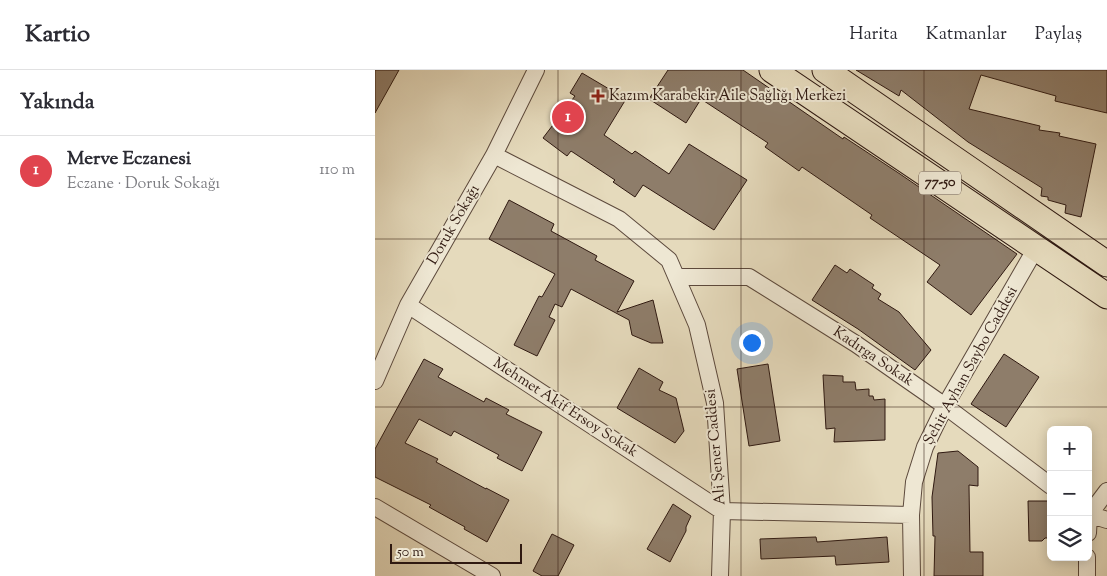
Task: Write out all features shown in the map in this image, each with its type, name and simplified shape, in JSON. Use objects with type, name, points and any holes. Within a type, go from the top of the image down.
[{"type":"main road","name":"77-50","points":[[772,70],[1107,296]]},
{"type":"main road","name":"77-50","points":[[838,74],[1107,264]]},
{"type":"street","name":"Doruk Sokağı","points":[[375,381],[381,347],[408,305],[494,155],[536,70]]},
{"type":"street","name":"Ali Şener Caddesi","points":[[494,155],[619,219],[669,260],[697,325],[715,403],[722,511],[720,576]]},
{"type":"street","name":"Şehit Ayhan Saybo Caddesi","points":[[912,576],[911,515],[914,482],[925,447],[945,406],[1036,248]]},
{"type":"street","name":"Kadırga Sokak","points":[[677,278],[749,277],[856,344],[945,406],[1047,483]]},
{"type":"street","name":"Mehmet Akif Ersoy Sokak","points":[[408,305],[722,511]]},
{"type":"street","points":[[1092,511],[1107,491]]},
{"type":"street","points":[[375,507],[492,576]]},
{"type":"street","points":[[722,511],[911,515]]},
{"type":"street","points":[[1092,516],[1107,520]]},
{"type":"street","points":[[1087,561],[1087,576]]},
{"type":"building","points":[[375,70],[399,70],[375,113]]},
{"type":"building","points":[[668,70],[743,70],[843,139],[844,137],[1017,254],[971,315],[927,282],[940,265],[870,218],[872,215],[802,167],[799,171],[765,147],[768,143],[701,99],[686,123],[649,99]]},
{"type":"building","points":[[856,70],[1107,70],[1107,113],[1055,101],[1056,96],[981,75],[969,109],[1040,126],[1039,130],[1060,133],[1059,136],[1096,144],[1081,217],[1065,213],[1066,205],[1041,196],[1042,188],[968,142],[901,90],[899,96]]},
{"type":"building","points":[[582,73],[626,99],[604,135],[632,154],[635,151],[669,174],[689,144],[747,180],[714,230],[643,185],[635,197],[613,182],[615,180],[571,151],[567,156],[543,138],[575,96],[570,93]]},
{"type":"building","points":[[509,200],[554,224],[551,231],[597,256],[595,260],[634,281],[617,312],[653,300],[663,343],[651,343],[632,335],[629,320],[571,289],[562,307],[555,304],[549,317],[555,320],[537,356],[514,345],[539,296],[542,297],[555,274],[489,239]]},
{"type":"building","points":[[835,265],[847,273],[850,269],[874,285],[872,288],[881,294],[878,299],[899,312],[931,350],[915,370],[858,329],[812,300]]},
{"type":"building","points":[[1004,354],[1039,377],[1006,427],[971,404]]},
{"type":"building","points":[[424,359],[443,369],[438,377],[484,402],[486,398],[509,410],[506,414],[542,432],[522,471],[497,458],[499,455],[454,431],[451,436],[419,419],[405,443],[438,459],[436,462],[509,500],[487,542],[429,507],[431,505],[375,477],[375,449]]},
{"type":"building","points":[[768,364],[780,441],[749,446],[737,369]]},
{"type":"building","points":[[639,368],[663,382],[659,390],[676,398],[684,431],[675,443],[617,408]]},
{"type":"building","points":[[823,375],[843,376],[843,382],[855,382],[856,390],[869,389],[869,396],[873,396],[874,400],[885,399],[885,440],[834,442],[835,428],[826,429]]},
{"type":"building","points":[[958,451],[978,467],[978,486],[969,485],[970,552],[983,552],[983,576],[934,576],[935,536],[933,536],[932,497],[938,453]]},
{"type":"building","points":[[1028,501],[1047,501],[1047,538],[1042,541],[1029,541]]},
{"type":"building","points":[[673,504],[691,516],[686,531],[670,562],[647,549]]},
{"type":"building","points":[[552,534],[574,545],[558,576],[542,576],[533,571]]},
{"type":"building","points":[[816,537],[817,542],[887,537],[889,562],[836,565],[835,556],[761,559],[760,539]]},
{"type":"place","name":"Kazım Karabekir Aile Sağlığı Merkezi","points":[[598,96]]},
{"type":"place","name":"Merve Eczanesi","points":[[568,117]]}]
